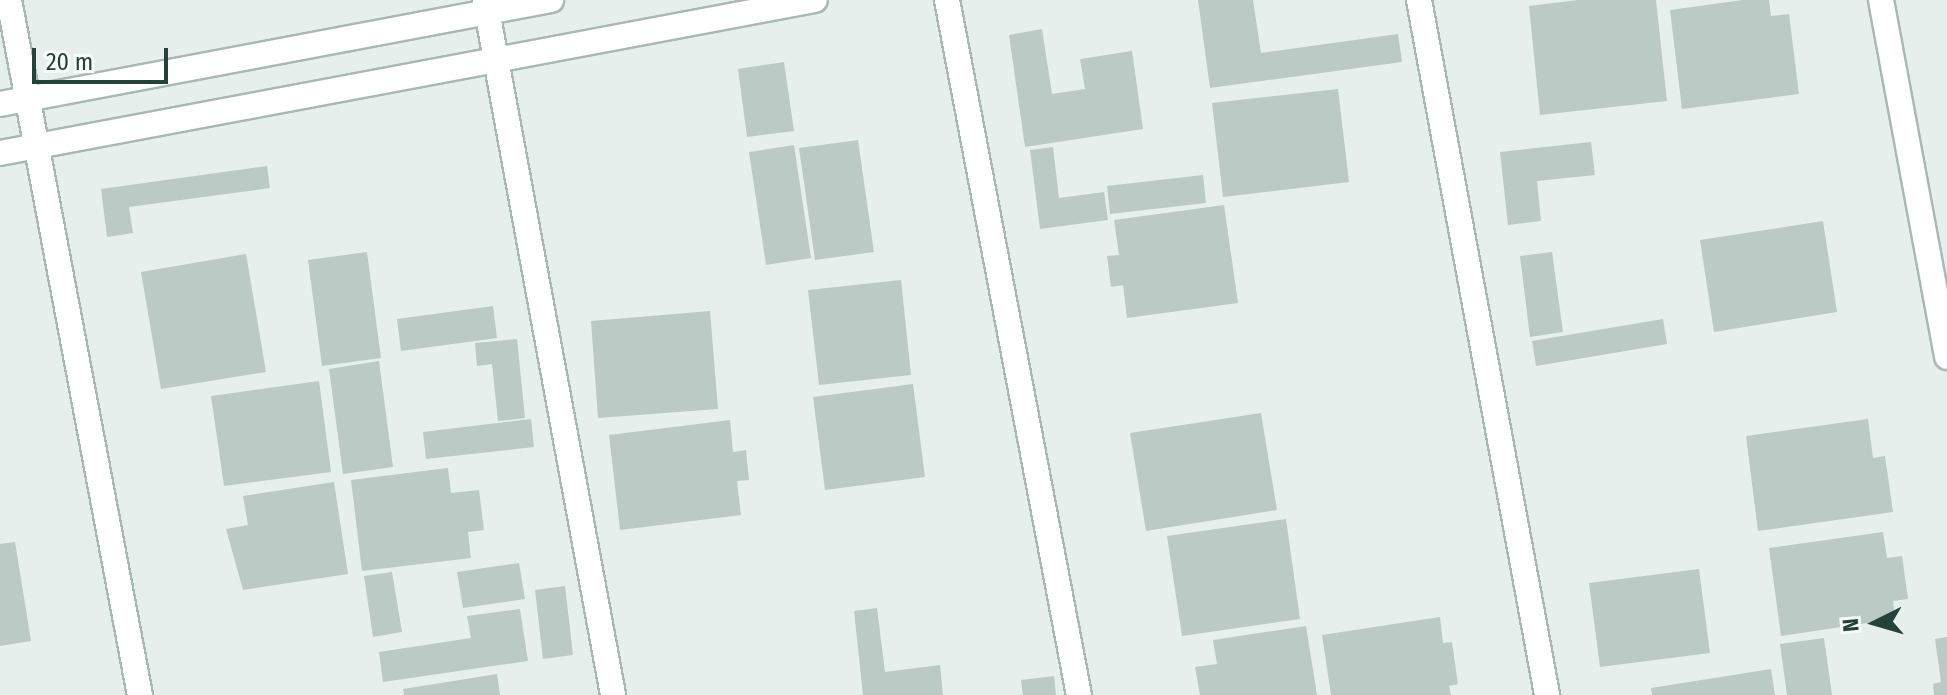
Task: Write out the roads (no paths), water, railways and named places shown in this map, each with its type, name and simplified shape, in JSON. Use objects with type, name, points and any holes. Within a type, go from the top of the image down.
[{"type":"street","points":[[9,0],[140,695]]},
{"type":"street","points":[[0,104],[486,6],[551,0]]},
{"type":"street","points":[[0,153],[815,0]]},
{"type":"street","points":[[947,0],[1079,695]]},
{"type":"street","points":[[1419,0],[1547,695]]},
{"type":"street","points":[[1881,0],[1947,357]]},
{"type":"street","points":[[486,6],[613,695]]}]
